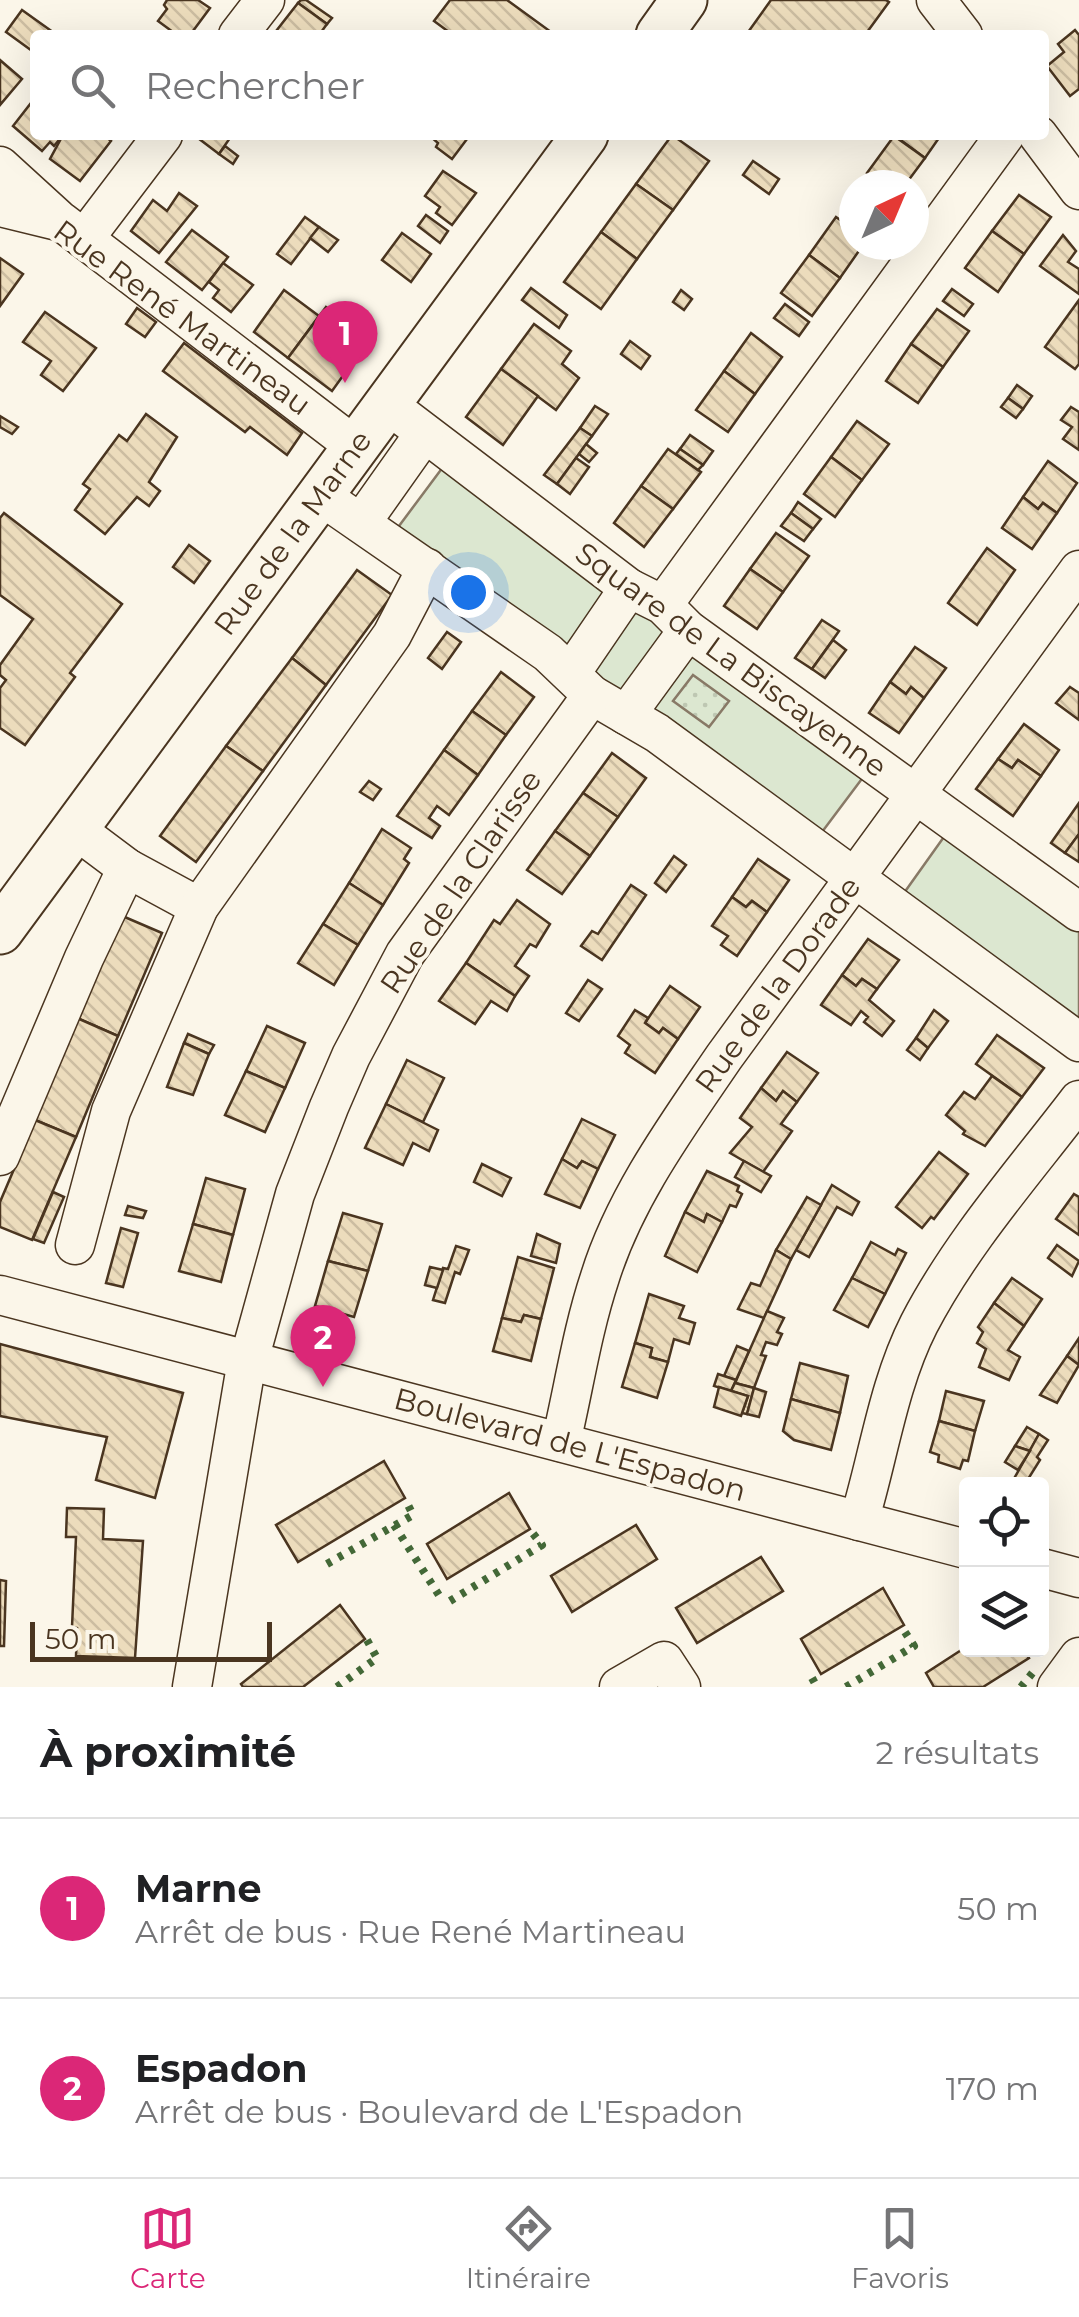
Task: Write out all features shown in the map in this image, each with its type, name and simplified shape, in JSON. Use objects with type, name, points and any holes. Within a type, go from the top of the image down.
[{"type":"main road","points":[[663,30],[684,0]]},
{"type":"main road","name":"Rue de la Marne","points":[[0,931],[582,140]]},
{"type":"street","points":[[242,30],[265,0]]},
{"type":"street","points":[[936,0],[959,30]]},
{"type":"street","points":[[0,166],[73,230],[158,140]]},
{"type":"street","points":[[626,715],[676,617],[1003,140]]},
{"type":"street","points":[[1042,140],[1079,190]]},
{"type":"street","name":"Rue René Martineau","points":[[0,207],[73,230],[356,447]]},
{"type":"street","name":"Square de La Biscayenne","points":[[386,404],[629,588],[676,617],[1079,912]]},
{"type":"street","points":[[361,523],[424,434]]},
{"type":"street","points":[[321,496],[548,653],[581,684],[656,732],[1079,1042]]},
{"type":"street","points":[[75,1245],[112,1111],[199,908],[392,635],[427,568]]},
{"type":"street","name":"Rue de la Dorade","points":[[561,1442],[601,1274],[630,1206],[670,1136],[724,1056],[1079,570]]},
{"type":"street","name":"Rue de la Clarisse","points":[[192,1687],[250,1360],[295,1194],[351,1056],[405,954],[581,684],[629,588]]},
{"type":"street","points":[[75,829],[126,868],[199,908]]},
{"type":"street","points":[[0,1156],[126,868]]},
{"type":"street","points":[[860,1520],[894,1386],[919,1325],[959,1257],[1079,1100]]},
{"type":"street","name":"Boulevard de L'Espadon","points":[[0,1295],[959,1547]]},
{"type":"street","points":[[1049,1570],[1079,1578]]},
{"type":"street","points":[[1058,1687],[1079,1657]]},
{"type":"street","points":[[620,1687],[664,1661],[680,1687]]},
{"type":"green space","points":[[443,467],[610,590],[564,652],[396,530]]},
{"type":"green space","points":[[640,604],[672,629],[624,698],[589,678]]},
{"type":"green space","points":[[694,644],[867,772],[816,840],[644,712]]},
{"type":"green space","points":[[693,675],[729,701],[709,727],[673,701]]},
{"type":"green space","points":[[946,834],[1079,930],[1079,1031],[899,900]]},
{"type":"building","points":[[167,0],[198,0],[210,8],[194,30],[170,30],[158,21],[167,9]]},
{"type":"building","points":[[301,0],[332,18],[327,24],[298,3]]},
{"type":"building","points":[[450,0],[507,0],[548,30],[446,30],[434,21]]},
{"type":"building","points":[[771,0],[889,2],[869,30],[750,30]]},
{"type":"building","points":[[298,3],[327,24],[323,30],[277,30]]},
{"type":"building","points":[[22,10],[50,30],[30,30],[30,49],[6,32]]},
{"type":"building","points":[[1075,30],[1079,35],[1079,89],[1070,96],[1049,69],[1064,52],[1058,44]]},
{"type":"building","points":[[0,60],[22,79],[0,105]]},
{"type":"building","points":[[30,104],[30,140],[59,140],[54,146],[50,142],[42,151],[13,126]]},
{"type":"building","points":[[60,140],[111,141],[80,181],[50,159]]},
{"type":"building","points":[[201,140],[229,140],[219,154]]},
{"type":"building","points":[[435,140],[466,140],[452,159],[436,147]]},
{"type":"building","points":[[668,140],[679,140],[709,161],[673,210],[636,184]]},
{"type":"building","points":[[891,140],[900,140],[925,158],[916,170],[869,170]]},
{"type":"building","points":[[901,140],[938,140],[925,158]]},
{"type":"building","points":[[225,146],[238,156],[233,164],[219,154]]},
{"type":"building","points":[[753,161],[779,179],[769,194],[743,175]]},
{"type":"building","points":[[443,171],[476,193],[452,225],[436,213],[440,207],[425,196]]},
{"type":"building","points":[[636,184],[673,210],[637,259],[601,232]]},
{"type":"building","points":[[179,193],[197,206],[159,253],[131,231],[153,200],[167,211]]},
{"type":"building","points":[[1019,195],[1051,217],[1024,254],[992,231]]},
{"type":"building","points":[[426,215],[448,231],[440,243],[418,226]]},
{"type":"building","points":[[305,217],[319,227],[291,264],[277,254]]},
{"type":"building","points":[[836,217],[839,219],[839,260],[853,260],[840,278],[809,255]]},
{"type":"building","points":[[319,227],[338,240],[328,252],[310,238]]},
{"type":"building","points":[[192,230],[228,257],[202,290],[166,262]]},
{"type":"building","points":[[992,231],[1024,254],[998,292],[965,268]]},
{"type":"building","points":[[601,232],[637,259],[601,309],[564,282]]},
{"type":"building","points":[[402,233],[431,254],[411,282],[382,260]]},
{"type":"building","points":[[1063,235],[1076,251],[1068,262],[1079,269],[1079,294],[1040,266]]},
{"type":"building","points":[[809,255],[840,278],[812,316],[781,293]]},
{"type":"building","points":[[0,258],[23,274],[0,306]]},
{"type":"building","points":[[223,263],[253,285],[231,312],[213,298],[219,290],[209,282]]},
{"type":"building","points":[[531,288],[567,315],[559,328],[522,300]]},
{"type":"building","points":[[952,289],[973,304],[964,316],[943,301]]},
{"type":"building","points":[[284,290],[319,316],[288,358],[254,332]]},
{"type":"building","points":[[681,290],[692,299],[684,310],[673,302]]},
{"type":"building","points":[[1079,300],[1079,364],[1075,369],[1045,347]]},
{"type":"building","points":[[785,304],[809,322],[799,336],[774,318]]},
{"type":"building","points":[[326,307],[351,325],[341,338],[360,352],[332,391],[288,358]]},
{"type":"building","points":[[137,308],[156,322],[145,337],[126,324]]},
{"type":"building","points":[[937,309],[969,331],[943,367],[911,344]]},
{"type":"building","points":[[45,312],[96,348],[63,391],[41,375],[51,361],[23,342]]},
{"type":"building","points":[[534,324],[571,351],[562,364],[579,378],[556,410],[501,369]]},
{"type":"building","points":[[351,325],[363,334],[353,347],[341,338]]},
{"type":"building","points":[[751,333],[782,357],[755,394],[724,371]]},
{"type":"building","points":[[630,341],[650,356],[641,369],[621,354]]},
{"type":"building","points":[[184,343],[302,433],[287,455],[250,427],[245,432],[163,371]]},
{"type":"building","points":[[911,344],[943,367],[918,403],[886,381]]},
{"type":"building","points":[[501,369],[538,396],[503,445],[466,417]]},
{"type":"building","points":[[724,371],[755,394],[728,432],[696,410]]},
{"type":"building","points":[[1017,385],[1032,396],[1023,409],[1008,398]]},
{"type":"building","points":[[1008,398],[1023,409],[1016,418],[1001,407]]},
{"type":"building","points":[[595,406],[608,414],[592,436],[580,428]]},
{"type":"building","points":[[1071,407],[1079,412],[1079,450],[1063,439],[1072,427],[1061,420]]},
{"type":"building","points":[[146,414],[177,437],[149,482],[160,491],[149,506],[137,497],[105,534],[75,510],[90,489],[83,484],[119,435],[127,441]]},
{"type":"building","points":[[0,416],[18,427],[12,434],[0,427]]},
{"type":"building","points":[[857,421],[889,444],[862,480],[831,457]]},
{"type":"building","points":[[580,428],[592,436],[557,484],[544,475]]},
{"type":"building","points":[[690,435],[713,451],[703,465],[680,449]]},
{"type":"building","points":[[586,444],[597,453],[589,462],[579,454]]},
{"type":"building","points":[[668,449],[701,472],[673,509],[641,486]]},
{"type":"building","points":[[680,449],[703,465],[698,470],[676,454]]},
{"type":"building","points":[[831,457],[862,480],[835,517],[804,494]]},
{"type":"building","points":[[576,458],[589,467],[570,494],[557,484]]},
{"type":"building","points":[[1048,461],[1077,483],[1057,513],[1043,503],[1038,509],[1023,497]]},
{"type":"building","points":[[641,486],[673,509],[644,547],[614,523]]},
{"type":"building","points":[[1023,497],[1038,509],[1043,503],[1057,513],[1032,549],[1002,528]]},
{"type":"building","points":[[798,502],[821,519],[813,529],[791,513]]},
{"type":"building","points":[[4,513],[122,604],[70,673],[75,677],[25,745],[0,728],[0,688],[6,680],[0,675],[0,665],[33,619],[0,595],[0,518]]},
{"type":"building","points":[[791,513],[813,529],[804,541],[781,526]]},
{"type":"building","points":[[776,533],[809,556],[783,592],[750,569]]},
{"type":"building","points":[[189,545],[210,561],[194,583],[173,567]]},
{"type":"building","points":[[987,548],[1015,570],[977,625],[948,603]]},
{"type":"building","points":[[750,569],[783,592],[757,629],[724,606]]},
{"type":"building","points":[[357,570],[392,595],[326,685],[292,658]]},
{"type":"building","points":[[822,620],[839,631],[812,669],[795,658]]},
{"type":"building","points":[[447,632],[461,642],[442,669],[428,658]]},
{"type":"building","points":[[833,640],[846,650],[825,678],[812,669]]},
{"type":"building","points":[[915,647],[946,668],[924,698],[911,687],[906,694],[890,682]]},
{"type":"building","points":[[292,658],[326,685],[263,771],[226,746]]},
{"type":"building","points":[[501,672],[534,697],[506,735],[472,711]]},
{"type":"building","points":[[890,682],[906,694],[911,687],[924,698],[899,733],[869,713]]},
{"type":"building","points":[[1070,687],[1079,693],[1079,720],[1056,703]]},
{"type":"building","points":[[472,711],[506,735],[478,775],[444,750]]},
{"type":"building","points":[[1024,724],[1059,750],[1041,776],[1018,760],[1012,768],[998,759]]},
{"type":"building","points":[[226,746],[263,771],[196,862],[160,836]]},
{"type":"building","points":[[444,750],[478,775],[449,815],[437,806],[429,818],[440,826],[432,838],[397,816]]},
{"type":"building","points":[[612,753],[646,778],[618,817],[583,793]]},
{"type":"building","points":[[998,759],[1012,768],[1018,760],[1041,776],[1013,816],[976,789]]},
{"type":"building","points":[[369,781],[381,789],[373,800],[360,792]]},
{"type":"building","points":[[583,793],[618,817],[590,856],[555,831]]},
{"type":"building","points":[[1079,803],[1079,834],[1065,853],[1051,843]]},
{"type":"building","points":[[382,829],[411,848],[404,859],[409,863],[383,905],[349,883]]},
{"type":"building","points":[[555,831],[590,856],[562,894],[527,870]]},
{"type":"building","points":[[1079,834],[1079,862],[1065,853]]},
{"type":"building","points":[[674,856],[686,865],[666,892],[655,883]]},
{"type":"building","points":[[758,859],[789,880],[767,912],[752,901],[746,907],[732,897]]},
{"type":"building","points":[[349,883],[383,905],[358,945],[323,924]]},
{"type":"building","points":[[631,885],[646,895],[602,960],[581,946],[592,931],[598,934]]},
{"type":"building","points":[[732,897],[746,907],[752,901],[767,912],[737,956],[721,945],[728,936],[712,926]]},
{"type":"building","points":[[517,900],[550,924],[536,947],[530,944],[515,966],[529,976],[515,996],[466,963],[494,920],[500,924]]},
{"type":"building","points":[[120,915],[162,933],[118,1036],[77,1018]]},
{"type":"building","points":[[323,924],[358,945],[334,985],[298,963]]},
{"type":"building","points":[[868,939],[899,960],[877,989],[862,979],[856,986],[842,975]]},
{"type":"building","points":[[466,963],[515,996],[507,1011],[491,1001],[475,1024],[439,1001]]},
{"type":"building","points":[[842,975],[856,986],[862,979],[877,989],[869,1000],[894,1021],[882,1036],[864,1022],[868,1017],[861,1011],[851,1025],[821,1005]]},
{"type":"building","points":[[588,980],[602,989],[579,1021],[566,1013]]},
{"type":"building","points":[[670,986],[700,1007],[678,1039],[663,1028],[659,1033],[645,1023]]},
{"type":"building","points":[[635,1010],[648,1018],[645,1023],[659,1033],[663,1028],[678,1039],[655,1073],[625,1053],[630,1045],[618,1036]]},
{"type":"building","points":[[934,1010],[948,1021],[928,1048],[916,1038]]},
{"type":"building","points":[[77,1018],[118,1036],[76,1137],[35,1120]]},
{"type":"building","points":[[267,1026],[305,1043],[285,1088],[246,1071]]},
{"type":"building","points":[[188,1034],[214,1045],[209,1054],[184,1043]]},
{"type":"building","points":[[997,1035],[1044,1068],[1022,1097],[976,1064]]},
{"type":"building","points":[[916,1038],[928,1048],[920,1060],[907,1050]]},
{"type":"building","points":[[184,1043],[209,1054],[193,1095],[167,1087]]},
{"type":"building","points":[[787,1052],[818,1073],[797,1102],[783,1091],[776,1101],[761,1088]]},
{"type":"building","points":[[407,1060],[444,1078],[423,1122],[386,1104]]},
{"type":"building","points":[[246,1071],[285,1088],[265,1132],[225,1115]]},
{"type":"building","points":[[992,1076],[1022,1097],[985,1146],[963,1134],[965,1131],[946,1115],[964,1092],[975,1099]]},
{"type":"building","points":[[761,1088],[776,1101],[783,1091],[797,1102],[781,1124],[792,1131],[763,1172],[730,1153],[752,1127],[740,1118]]},
{"type":"building","points":[[386,1104],[438,1130],[429,1151],[413,1143],[403,1165],[365,1148]]},
{"type":"building","points":[[582,1119],[615,1135],[598,1169],[582,1161],[577,1168],[562,1159]]},
{"type":"building","points":[[35,1120],[76,1137],[32,1240],[0,1227],[0,1202]]},
{"type":"building","points":[[939,1152],[968,1174],[934,1219],[931,1217],[922,1228],[896,1207]]},
{"type":"building","points":[[562,1159],[577,1168],[582,1161],[598,1169],[580,1208],[545,1194]]},
{"type":"building","points":[[744,1161],[771,1176],[761,1192],[735,1177]]},
{"type":"building","points":[[482,1164],[511,1178],[502,1196],[474,1182]]},
{"type":"building","points":[[707,1171],[739,1186],[737,1191],[742,1194],[736,1207],[730,1205],[722,1222],[707,1214],[704,1222],[685,1212]]},
{"type":"building","points":[[206,1178],[245,1189],[233,1235],[193,1224]]},
{"type":"building","points":[[832,1185],[859,1202],[852,1215],[837,1207],[809,1257],[796,1250]]},
{"type":"building","points":[[53,1192],[64,1197],[44,1243],[33,1239]]},
{"type":"building","points":[[1074,1194],[1079,1197],[1079,1235],[1056,1219]]},
{"type":"building","points":[[807,1197],[821,1205],[791,1259],[776,1250]]},
{"type":"building","points":[[128,1206],[146,1211],[143,1218],[125,1215]]},
{"type":"building","points":[[685,1212],[704,1222],[707,1214],[722,1222],[697,1272],[665,1256]]},
{"type":"building","points":[[343,1213],[382,1224],[368,1271],[328,1261]]},
{"type":"building","points":[[193,1224],[233,1235],[221,1282],[179,1271]]},
{"type":"building","points":[[121,1228],[138,1233],[123,1287],[106,1283]]},
{"type":"building","points":[[537,1234],[560,1244],[556,1263],[531,1256]]},
{"type":"building","points":[[871,1242],[895,1255],[898,1249],[906,1253],[885,1294],[852,1278]]},
{"type":"building","points":[[1057,1245],[1079,1261],[1072,1276],[1048,1258]]},
{"type":"building","points":[[456,1246],[469,1250],[460,1274],[455,1272],[445,1303],[433,1300],[443,1268],[448,1269]]},
{"type":"building","points":[[776,1250],[791,1259],[764,1318],[738,1309],[751,1283],[760,1286]]},
{"type":"building","points":[[518,1257],[554,1268],[541,1319],[524,1315],[521,1322],[502,1318]]},
{"type":"building","points":[[328,1261],[368,1271],[354,1317],[315,1306]]},
{"type":"building","points":[[430,1267],[443,1270],[437,1288],[425,1285]]},
{"type":"building","points":[[852,1278],[885,1294],[868,1327],[834,1310]]},
{"type":"building","points":[[1012,1278],[1042,1299],[1024,1326],[994,1303]]},
{"type":"building","points":[[649,1294],[684,1306],[679,1318],[695,1323],[689,1344],[674,1339],[668,1362],[650,1357],[652,1348],[635,1343]]},
{"type":"building","points":[[994,1303],[1024,1326],[1008,1350],[1020,1357],[1009,1380],[979,1367],[986,1349],[977,1343],[983,1332],[978,1327]]},
{"type":"building","points":[[767,1311],[784,1318],[777,1332],[782,1334],[777,1345],[766,1342],[761,1355],[766,1356],[754,1388],[735,1383]]},
{"type":"building","points":[[524,1315],[541,1319],[531,1361],[493,1351],[502,1318],[521,1322]]},
{"type":"building","points":[[1079,1338],[1079,1365],[1067,1356]]},
{"type":"building","points":[[635,1343],[652,1348],[650,1357],[668,1362],[657,1398],[622,1387]]},
{"type":"building","points":[[0,1344],[183,1393],[155,1498],[96,1480],[107,1437],[0,1416]]},
{"type":"building","points":[[737,1346],[749,1351],[736,1380],[724,1376]]},
{"type":"building","points":[[1067,1356],[1079,1365],[1057,1403],[1040,1395]]},
{"type":"building","points":[[800,1363],[848,1376],[840,1413],[791,1399]]},
{"type":"building","points":[[718,1374],[736,1380],[731,1391],[714,1386]]},
{"type":"building","points":[[735,1383],[754,1388],[747,1414],[742,1413],[748,1396],[731,1391]]},
{"type":"building","points":[[719,1387],[748,1396],[741,1416],[714,1407]]},
{"type":"building","points":[[754,1388],[766,1392],[759,1417],[747,1414]]},
{"type":"building","points":[[946,1391],[984,1401],[975,1431],[939,1421]]},
{"type":"building","points":[[791,1399],[840,1413],[831,1450],[794,1440],[783,1431]]},
{"type":"building","points":[[939,1421],[975,1431],[968,1461],[963,1460],[960,1469],[938,1462],[939,1455],[930,1452]]},
{"type":"building","points":[[1027,1427],[1039,1434],[1030,1451],[1015,1446]]},
{"type":"building","points":[[1039,1434],[1048,1440],[1029,1477],[1015,1477]]},
{"type":"building","points":[[1015,1446],[1030,1451],[1018,1470],[1005,1462]]},
{"type":"building","points":[[384,1461],[405,1498],[298,1562],[276,1525]]},
{"type":"building","points":[[509,1493],[530,1529],[447,1579],[427,1544]]},
{"type":"building","points":[[67,1508],[104,1509],[103,1539],[143,1541],[135,1658],[76,1656],[77,1628],[72,1627],[76,1537],[66,1537]]},
{"type":"building","points":[[636,1525],[657,1559],[572,1612],[551,1576]]},
{"type":"building","points":[[761,1557],[783,1591],[697,1643],[676,1608]]},
{"type":"building","points":[[0,1580],[6,1581],[4,1646],[0,1646]]},
{"type":"building","points":[[883,1588],[904,1625],[821,1674],[801,1639]]},
{"type":"building","points":[[340,1605],[365,1639],[303,1687],[243,1687],[241,1684]]},
{"type":"building","points":[[959,1652],[959,1657],[1029,1658],[983,1687],[934,1687],[926,1673]]},
{"type":"hedge","points":[[327,1564],[413,1515],[406,1501]]},
{"type":"hedge","points":[[394,1525],[442,1600]]},
{"type":"hedge","points":[[450,1601],[542,1545],[531,1531]]},
{"type":"hedge","points":[[846,1687],[914,1646],[903,1629]]},
{"type":"hedge","points":[[337,1687],[377,1658],[367,1640]]},
{"type":"hedge","points":[[1021,1687],[1034,1671]]},
{"type":"hedge","points":[[812,1678],[817,1687]]},
{"type":"place","name":"Marne","points":[[345,383]]},
{"type":"place","name":"Espadon","points":[[323,1387]]}]
